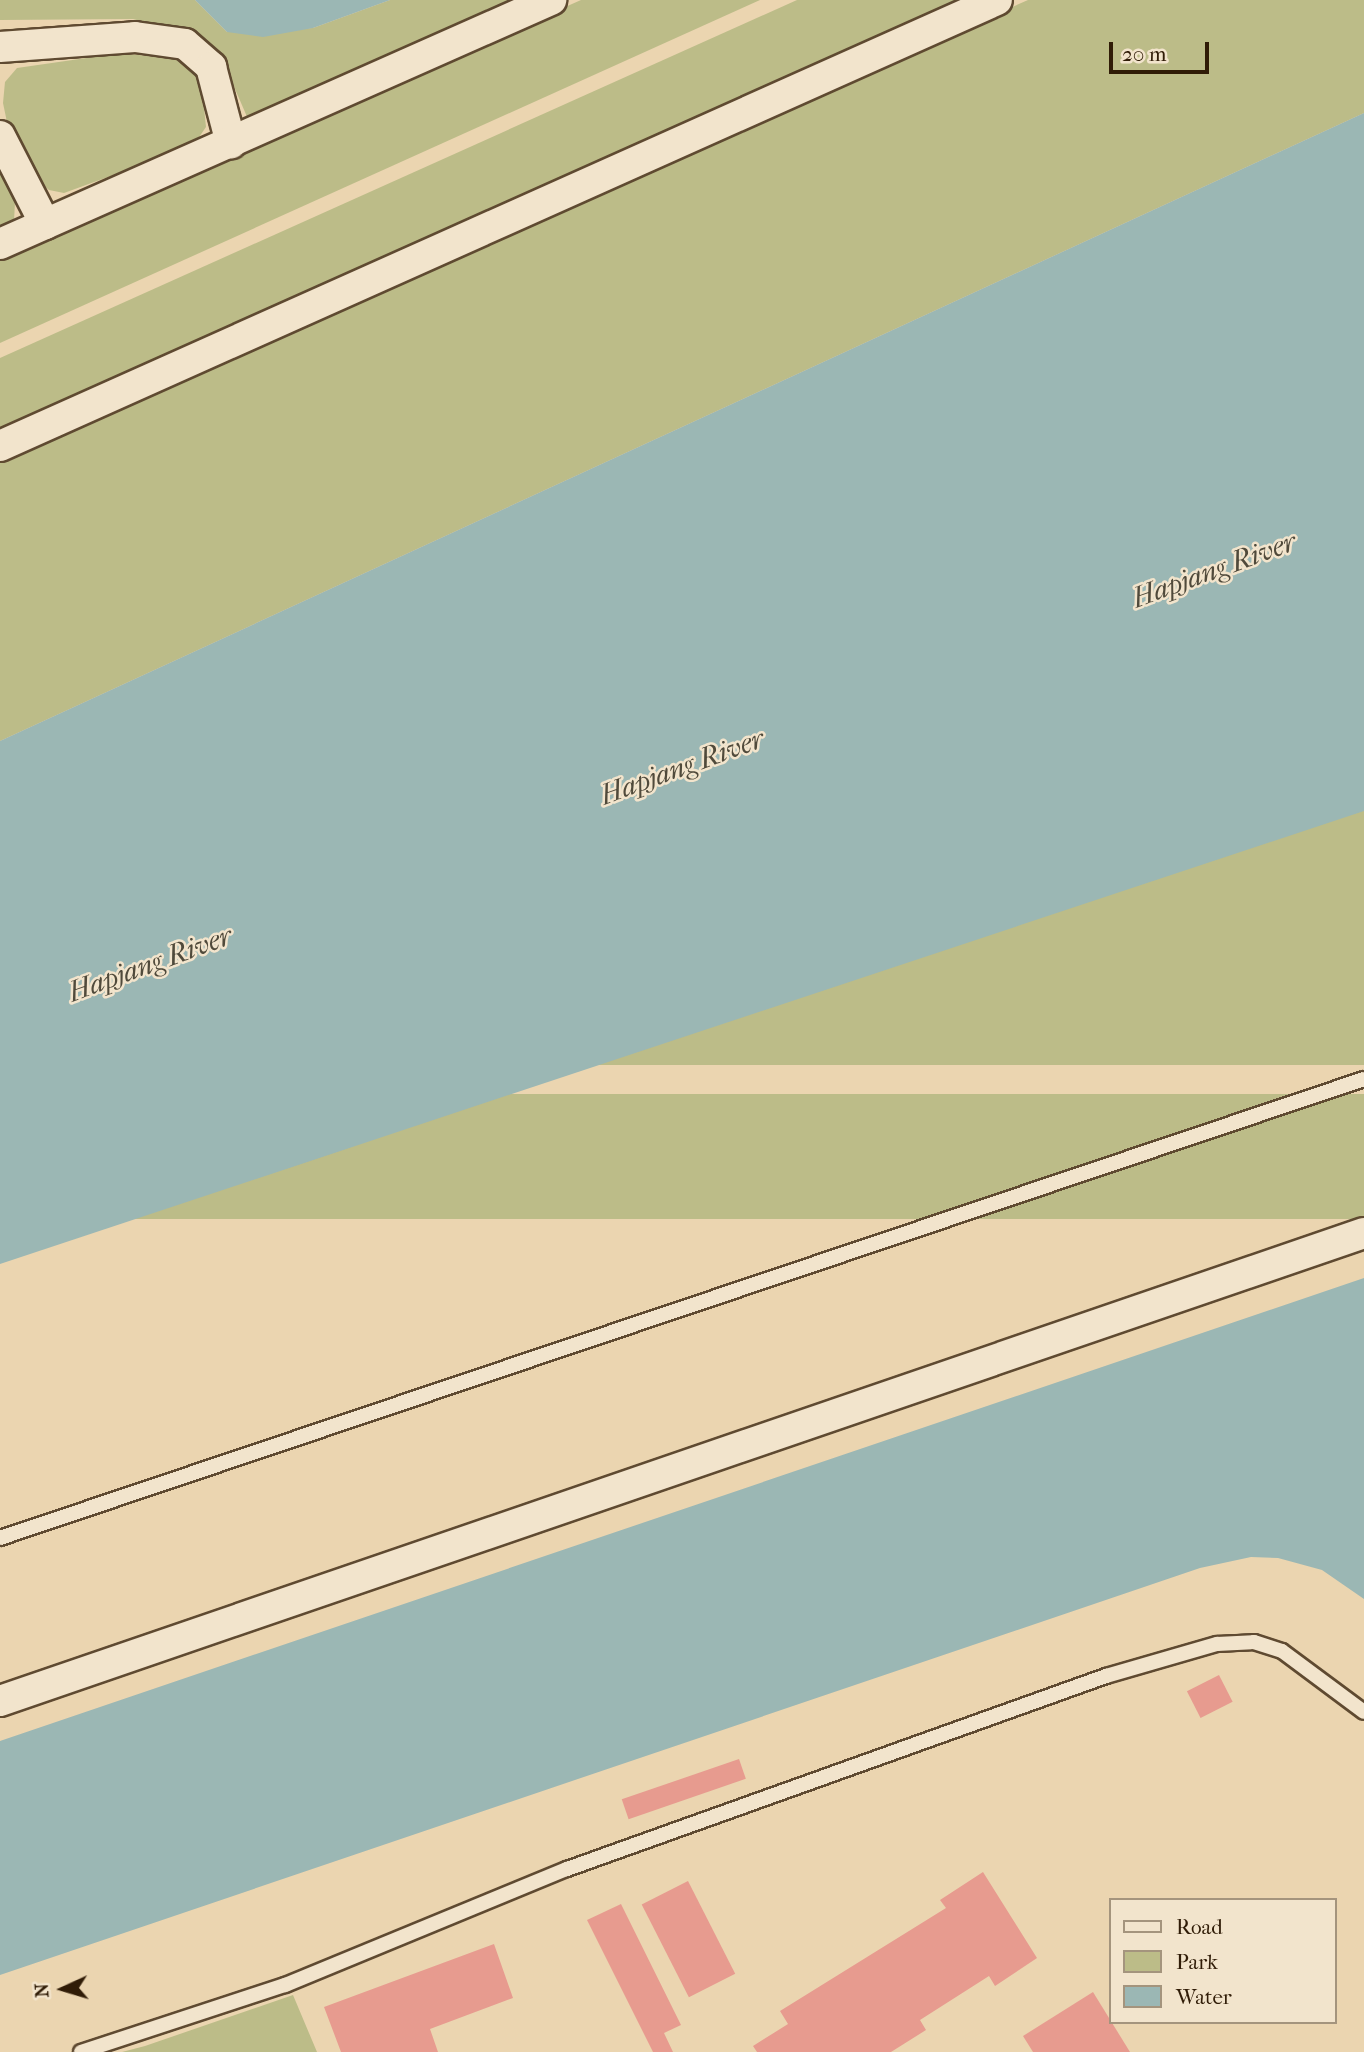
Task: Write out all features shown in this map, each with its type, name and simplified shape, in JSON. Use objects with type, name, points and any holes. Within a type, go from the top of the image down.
[{"type":"street","points":[[0,244],[551,0]]},
{"type":"street","points":[[0,446],[997,0]]},
{"type":"street","points":[[0,47],[135,37],[185,44],[211,67],[231,143]]},
{"type":"street","points":[[0,136],[46,224]]},
{"type":"street","points":[[0,1701],[1364,1233]]},
{"type":"lane","points":[[0,1538],[1364,1079]]},
{"type":"lane","points":[[81,2052],[285,1985],[567,1869],[1105,1676],[1217,1644],[1254,1642],[1282,1651],[1364,1712]]},
{"type":"green space","points":[[0,0],[195,0],[227,32],[313,28],[390,0],[518,0],[248,119],[222,59],[192,35],[133,19],[0,20]]},
{"type":"green space","points":[[581,0],[760,0],[0,343],[0,258]]},
{"type":"green space","points":[[797,0],[978,0],[0,436],[0,358]]},
{"type":"green space","points":[[1028,0],[1364,0],[1364,113],[0,741],[0,455]]},
{"type":"green space","points":[[121,53],[183,60],[201,79],[206,127],[193,146],[64,193],[49,190],[36,179],[8,127],[3,103],[5,82],[17,68]]},
{"type":"green space","points":[[0,165],[15,202],[14,221],[0,233]]},
{"type":"green space","points":[[0,811],[1364,811],[1364,1065],[0,1065]]},
{"type":"green space","points":[[0,1094],[1364,1094],[1364,1219],[0,1219]]},
{"type":"green space","points":[[293,1995],[317,2052],[122,2052],[145,2046]]},
{"type":"water","points":[[195,0],[390,0],[313,28],[263,37],[227,32]]},
{"type":"water","name":"Hapjang River","points":[[1364,113],[1364,811],[0,1264],[0,741]]},
{"type":"water","points":[[1364,1278],[1364,1599],[1322,1570],[1278,1558],[1251,1557],[1200,1568],[0,1975],[0,1741]]},
{"type":"building","points":[[1219,1675],[1233,1702],[1201,1718],[1187,1691]]},
{"type":"building","points":[[739,1759],[746,1779],[629,1819],[622,1799]]},
{"type":"building","points":[[983,1872],[1037,1958],[995,1986],[989,1976],[920,2020],[926,2030],[891,2052],[757,2052],[753,2046],[788,2024],[780,2011],[946,1908],[940,1900]]},
{"type":"building","points":[[688,1881],[735,1974],[689,1997],[642,1905]]},
{"type":"building","points":[[621,1904],[681,2025],[664,2033],[673,2052],[653,2052],[587,1920]]},
{"type":"building","points":[[494,1944],[513,1998],[430,2029],[438,2052],[341,2052],[324,2007]]},
{"type":"building","points":[[1093,1992],[1108,2016],[1108,2024],[1113,2024],[1130,2052],[1033,2052],[1023,2036]]}]
